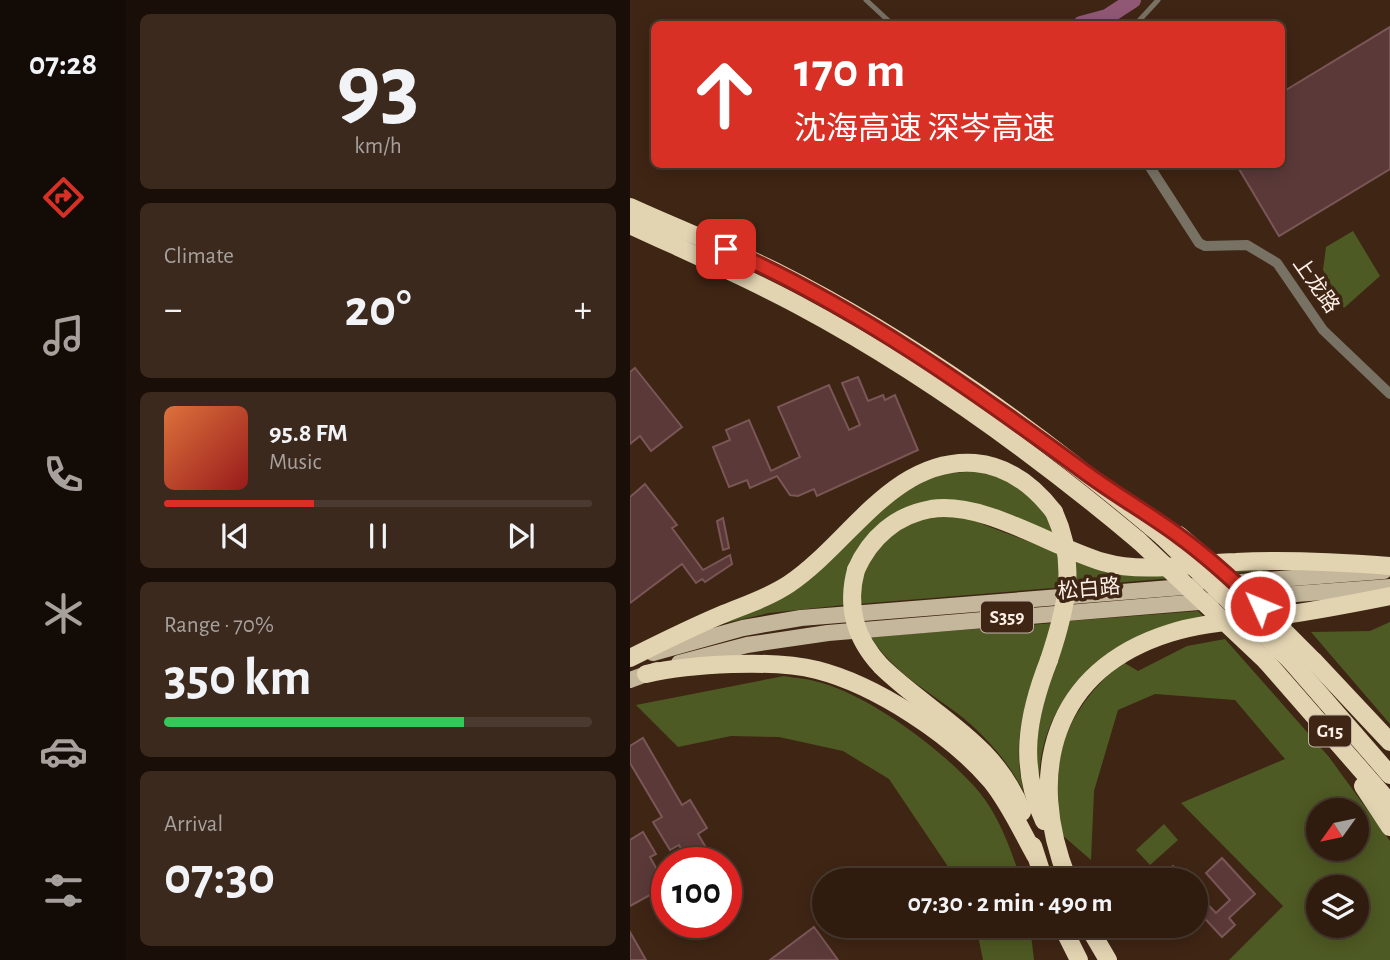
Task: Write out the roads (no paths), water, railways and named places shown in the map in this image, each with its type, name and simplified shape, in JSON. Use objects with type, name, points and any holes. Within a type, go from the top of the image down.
[{"type":"highway","points":[[630,207],[773,270],[841,307],[968,387],[1240,587],[1314,660],[1390,742]]},
{"type":"highway","name":"G15","points":[[630,225],[766,288],[877,350],[1011,440],[1139,541],[1266,661],[1390,803]]},
{"type":"highway","points":[[630,659],[780,590],[808,570],[886,497],[933,468],[952,463],[989,464],[1033,487],[1054,512],[1066,545],[1069,579],[1063,619],[1028,727],[1027,762],[1036,801],[1064,868]]},
{"type":"highway","points":[[1040,868],[1020,805],[992,760],[968,735],[881,666],[863,644],[854,621],[851,597],[856,570],[869,546],[897,521],[913,513],[948,508],[980,515],[1091,558],[1123,566],[1284,560],[1390,568]]},
{"type":"highway","name":"G15","points":[[1171,536],[1291,661],[1390,775]]},
{"type":"highway","points":[[1056,847],[1048,800],[1048,776],[1054,738],[1071,704],[1102,667],[1136,646],[1173,632],[1390,596]]},
{"type":"highway","points":[[638,677],[688,667],[792,666],[835,675],[856,684],[943,736],[976,765],[1004,800],[1035,855]]},
{"type":"highway","points":[[1321,721],[1390,827]]},
{"type":"highway","points":[[1068,938],[1079,960]]},
{"type":"highway","points":[[1095,938],[1108,960]]},
{"type":"main road","name":"松白路","points":[[630,659],[713,636],[801,618],[1390,568]]},
{"type":"main road","name":"松白路","points":[[638,677],[747,645],[828,633],[1390,587]]},
{"type":"street","name":"上龙路","points":[[1151,168],[1199,243],[1205,246],[1247,245],[1277,263],[1323,330],[1390,394]]},
{"type":"lane","points":[[866,0],[889,21]]},
{"type":"lane","points":[[1139,21],[1158,0]]},
{"type":"waterway","points":[[1092,21],[1107,17],[1133,0]]}]
